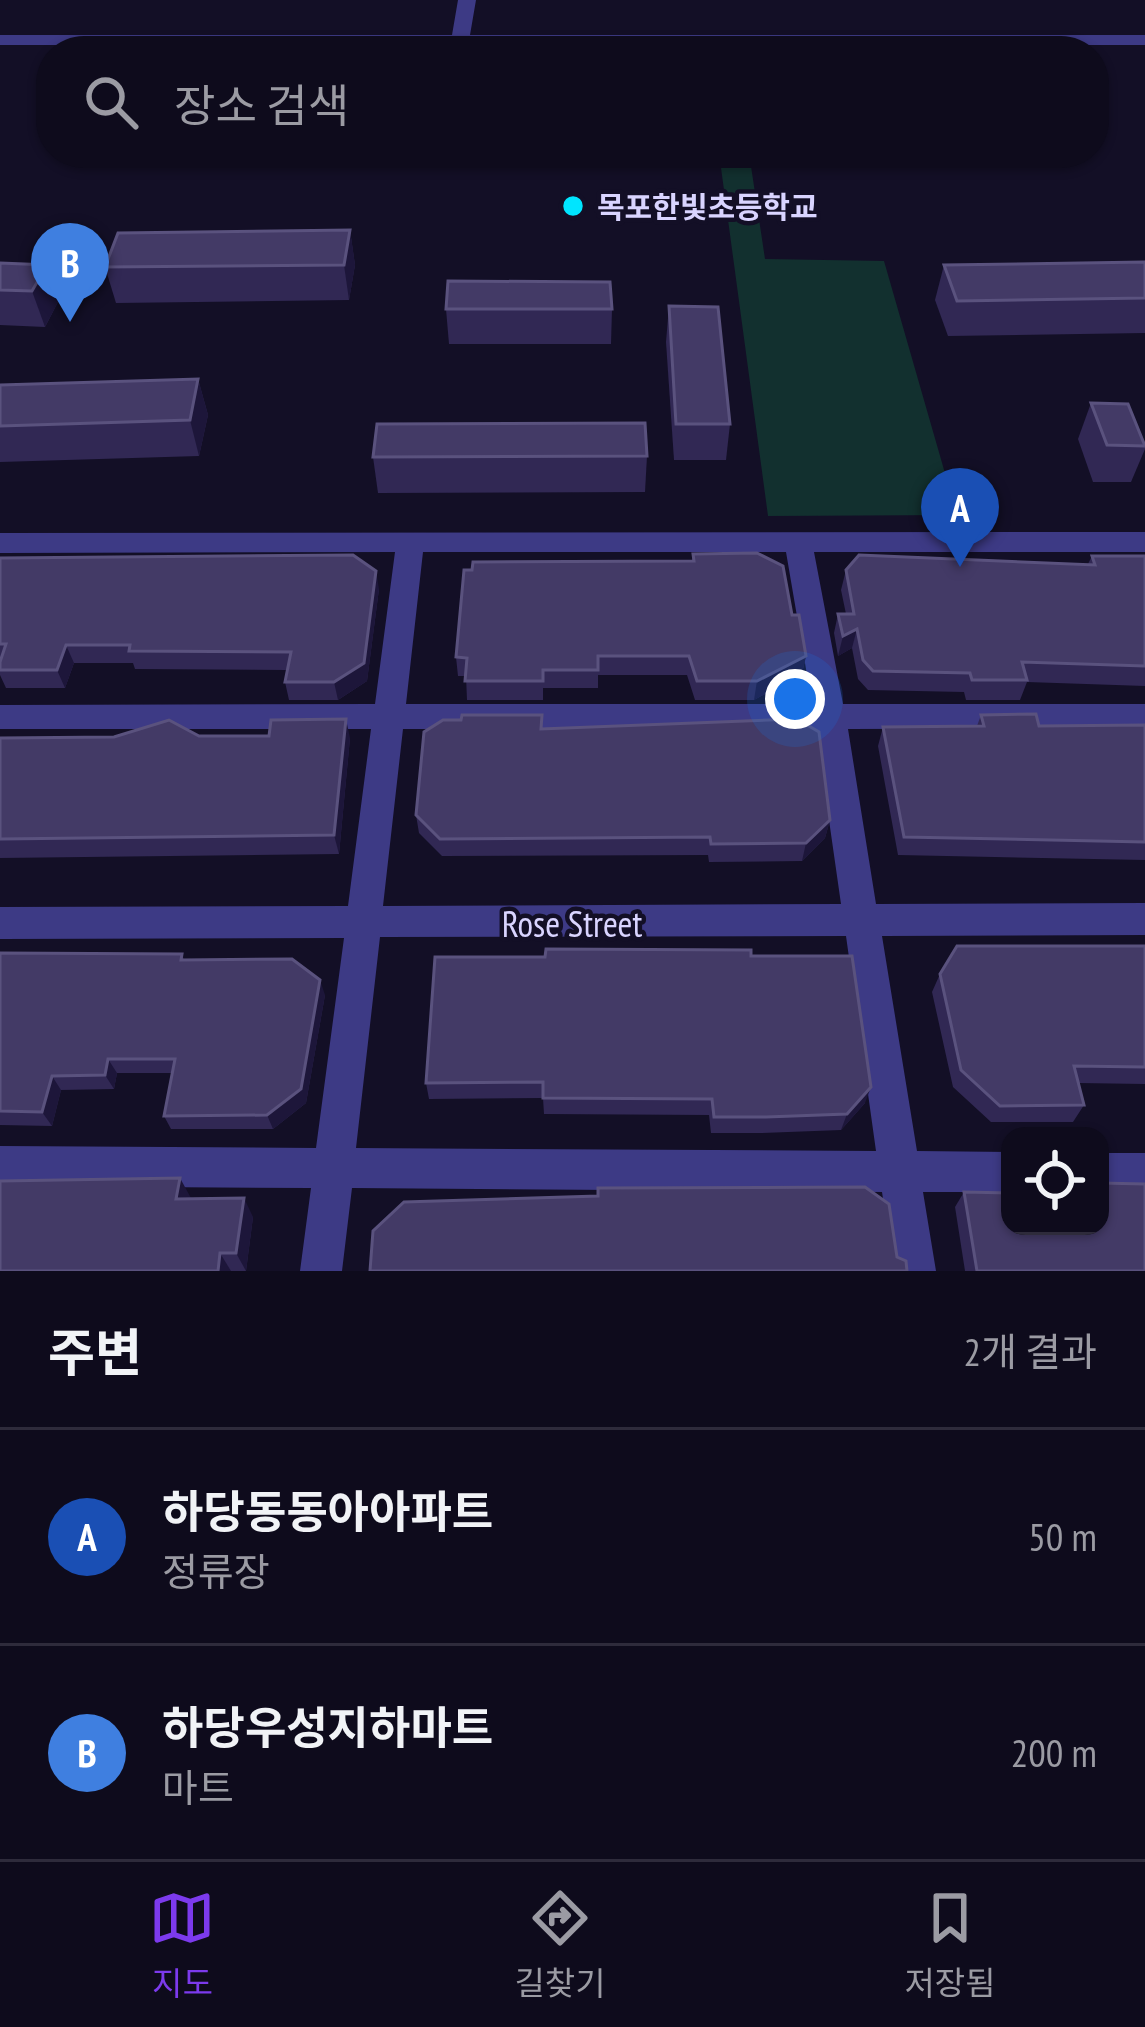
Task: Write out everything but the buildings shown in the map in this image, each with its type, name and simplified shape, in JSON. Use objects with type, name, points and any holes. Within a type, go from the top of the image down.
[{"type":"street","points":[[461,36],[467,0]]},
{"type":"street","points":[[0,40],[36,40]]},
{"type":"street","points":[[1109,41],[1145,40]]},
{"type":"street","points":[[798,542],[830,717],[858,921],[916,1271]]},
{"type":"street","points":[[0,543],[1145,542]]},
{"type":"street","points":[[321,1271],[410,543]]},
{"type":"street","points":[[0,717],[1145,716]]},
{"type":"street","name":"Rose Street","points":[[0,923],[1145,919]]},
{"type":"street","points":[[0,1166],[1001,1172]]},
{"type":"street","points":[[1109,1173],[1145,1173]]},
{"type":"green space","points":[[721,168],[751,168],[765,259],[884,261],[957,515],[768,516]]},
{"type":"place","name":"목포한빛초등학교","points":[[573,206]]},
{"type":"place","name":"하당우성지하마트","points":[[70,322]]},
{"type":"place","name":"하당동동아아파트","points":[[960,567]]}]
